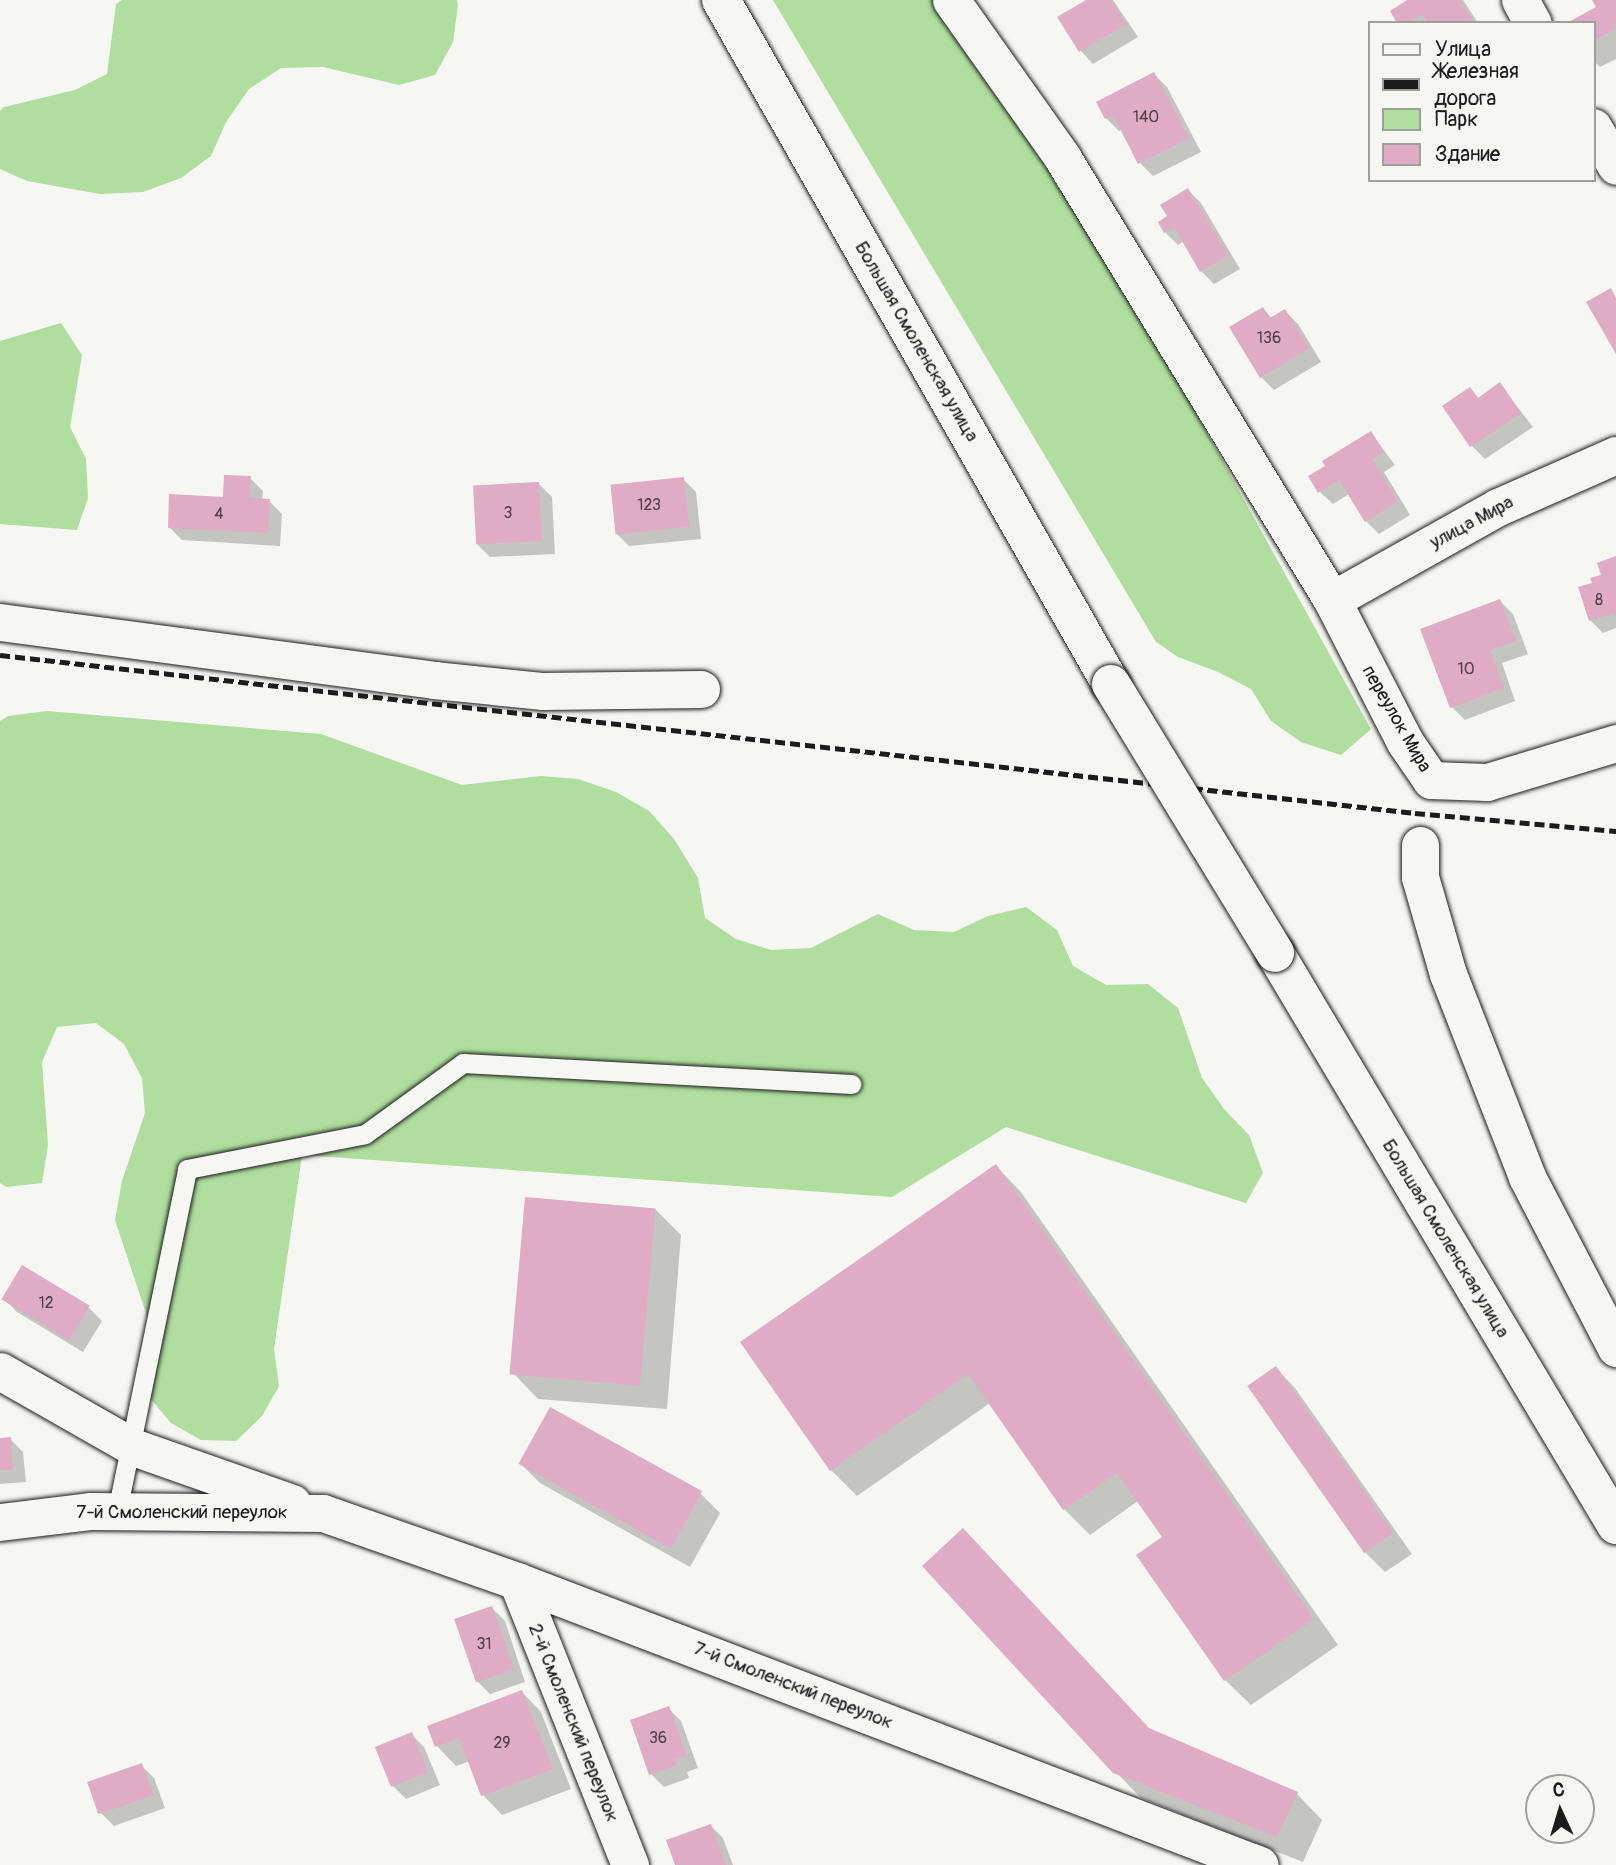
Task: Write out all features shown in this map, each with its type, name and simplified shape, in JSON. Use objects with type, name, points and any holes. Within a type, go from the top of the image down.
[{"type":"main road","name":"Большая Смоленская улица","points":[[722,0],[1111,684],[1275,953],[1616,1525]]},
{"type":"street","points":[[951,0],[1062,156],[1332,600]]},
{"type":"street","points":[[1520,0],[1532,21]]},
{"type":"street","points":[[1595,130],[1616,166]]},
{"type":"street","name":"улица Мира","points":[[1332,600],[1498,507],[1616,455]]},
{"type":"street","name":"переулок Мира","points":[[1332,600],[1405,742],[1431,780],[1487,782],[1616,743]]},
{"type":"street","points":[[0,622],[433,680],[543,691],[701,689]]},
{"type":"street","points":[[1420,845],[1420,877],[1448,974],[1527,1177],[1616,1348]]},
{"type":"street","name":"7-й Смоленский переулок","points":[[0,1370],[133,1447],[517,1580],[1261,1865]]},
{"type":"street","name":"7-й Смоленский переулок","points":[[0,1522],[91,1511],[323,1513]]},
{"type":"street","name":"2-й Смоленский переулок","points":[[517,1580],[630,1865]]},
{"type":"lane","points":[[117,1511],[133,1447],[187,1169],[365,1134],[463,1062],[850,1084]]},
{"type":"green space","points":[[122,0],[457,0],[458,5],[453,42],[435,75],[399,85],[323,67],[281,68],[249,89],[226,122],[211,156],[181,178],[143,192],[100,194],[27,181],[0,169],[0,111],[4,107],[75,90],[107,74],[116,4]]},
{"type":"green space","points":[[773,0],[967,0],[1371,729],[1341,755],[1301,742],[1271,721],[1251,689],[1218,672],[1178,657],[1156,642]]},
{"type":"green space","points":[[61,323],[82,355],[70,427],[86,459],[88,498],[77,530],[0,524],[0,341]]},
{"type":"green space","points":[[47,711],[321,734],[462,785],[541,776],[578,779],[616,792],[649,811],[674,839],[698,878],[705,918],[736,939],[771,950],[811,948],[878,914],[914,930],[954,932],[988,916],[1026,907],[1057,930],[1073,966],[1106,985],[1148,984],[1178,1008],[1202,1078],[1224,1109],[1249,1135],[1263,1173],[1246,1203],[1006,1127],[892,1197],[302,1155],[274,1349],[279,1386],[262,1416],[236,1441],[201,1440],[171,1423],[149,1397],[148,1319],[115,1220],[122,1181],[145,1113],[142,1078],[124,1044],[96,1023],[57,1027],[42,1062],[48,1145],[42,1183],[6,1187],[0,1183],[0,721],[8,716]]},
{"type":"building","points":[[1086,0],[1111,0],[1126,24],[1079,52],[1057,17]]},
{"type":"building","points":[[1407,0],[1460,0],[1474,21],[1427,21],[1422,14],[1412,21],[1396,21],[1390,11]]},
{"type":"building","points":[[1592,0],[1616,0],[1616,28],[1595,40],[1595,21],[1571,21],[1596,7]]},
{"type":"building","points":[[1154,72],[1189,138],[1138,164],[1113,115],[1105,119],[1096,102]]},
{"type":"building","points":[[1188,188],[1228,255],[1200,272],[1174,227],[1164,233],[1158,222],[1167,216],[1160,205]]},
{"type":"building","points":[[1611,288],[1616,298],[1616,354],[1586,302]]},
{"type":"building","points":[[1263,307],[1270,318],[1285,309],[1309,348],[1260,378],[1229,327]]},
{"type":"building","points":[[1500,382],[1521,413],[1470,447],[1442,406],[1470,387],[1478,398]]},
{"type":"building","points":[[1371,431],[1384,452],[1372,459],[1398,501],[1365,522],[1339,480],[1318,493],[1308,476],[1325,466],[1322,461]]},
{"type":"building","points":[[224,475],[251,476],[249,498],[270,499],[268,533],[168,528],[169,494],[223,497]]},
{"type":"building","points":[[684,477],[689,527],[616,534],[610,485]]},
{"type":"building","points":[[539,482],[542,541],[476,544],[473,485]]},
{"type":"building","points":[[1616,556],[1616,618],[1614,613],[1589,621],[1578,587],[1592,583],[1590,578],[1601,575],[1597,563]]},
{"type":"building","points":[[1500,599],[1516,641],[1490,650],[1504,688],[1450,708],[1420,629]]},
{"type":"building","points":[[996,1164],[1314,1619],[1224,1681],[1136,1555],[1162,1537],[1117,1473],[1063,1510],[968,1374],[830,1471],[740,1342]]},
{"type":"building","points":[[525,1197],[656,1208],[640,1386],[509,1374]]},
{"type":"building","points":[[22,1265],[90,1306],[69,1340],[1,1299]]},
{"type":"building","points":[[1276,1366],[1393,1533],[1364,1553],[1247,1386]]},
{"type":"building","points":[[550,1407],[702,1491],[671,1548],[518,1464]]},
{"type":"building","points":[[11,1437],[13,1470],[0,1470],[0,1438]]},
{"type":"building","points":[[963,1528],[1149,1728],[1298,1792],[1277,1837],[1113,1773],[922,1566]]},
{"type":"building","points":[[492,1606],[514,1669],[476,1682],[454,1619]]},
{"type":"building","points":[[522,1690],[553,1769],[481,1796],[459,1738],[435,1747],[427,1726]]},
{"type":"building","points":[[669,1706],[687,1756],[675,1759],[677,1765],[649,1775],[630,1720]]},
{"type":"building","points":[[412,1732],[428,1772],[391,1787],[375,1747]]},
{"type":"building","points":[[142,1763],[153,1795],[98,1814],[87,1782]]},
{"type":"building","points":[[711,1824],[726,1865],[675,1865],[666,1840]]},
{"type":"railway","points":[[0,655],[1415,813],[1616,831]]}]
